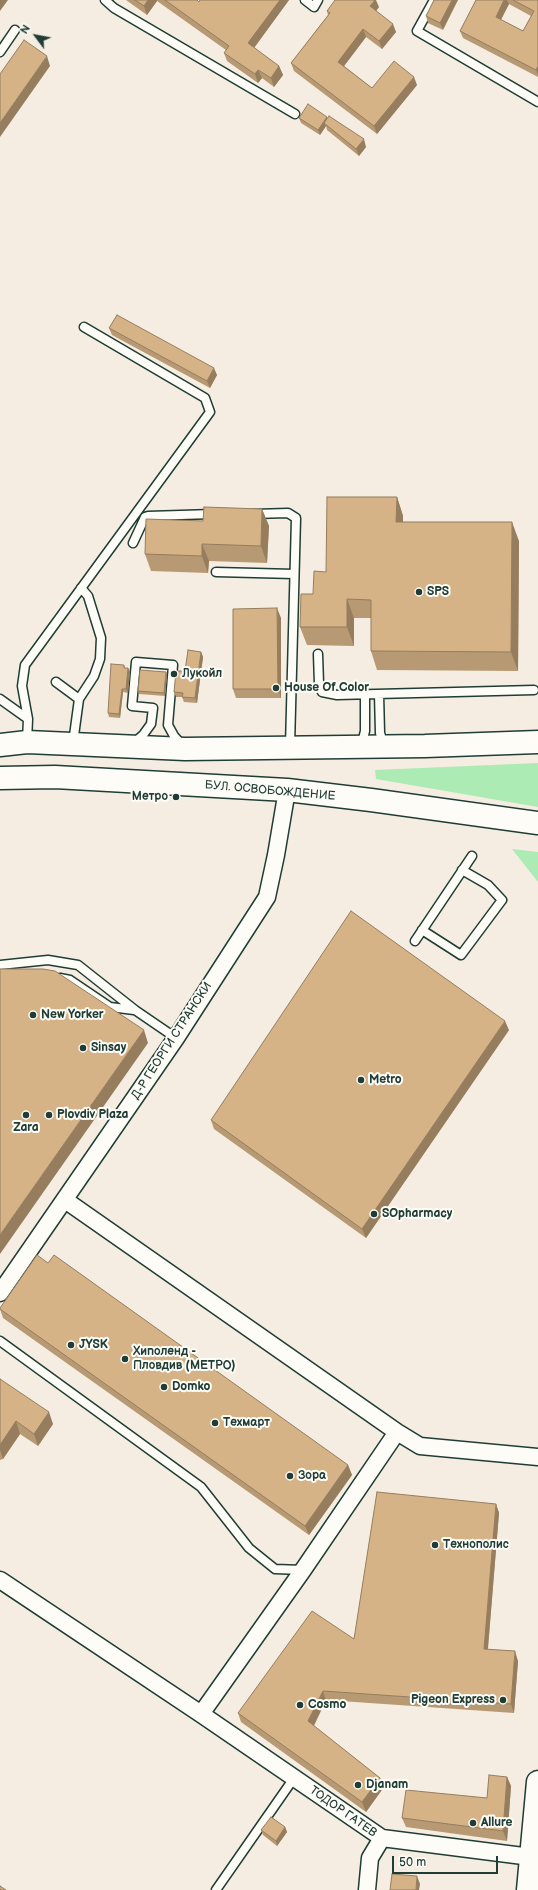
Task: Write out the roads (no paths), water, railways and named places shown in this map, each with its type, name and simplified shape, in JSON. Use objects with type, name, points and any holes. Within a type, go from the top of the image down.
[{"type":"main road","points":[[0,745],[27,742],[185,748],[290,748],[357,746],[384,747],[538,742]]},
{"type":"main road","name":"БУЛ. ОСВОБОЖДЕНИЕ","points":[[0,778],[55,777],[287,790],[538,823]]},
{"type":"main road","points":[[528,1890],[538,1782]]},
{"type":"street","name":"Д-Р ГЕОРГИ СТРАНСКИ","points":[[0,1293],[176,1038],[267,897],[287,790]]},
{"type":"street","points":[[65,1200],[397,1432],[420,1446],[538,1457]]},
{"type":"street","points":[[201,1714],[303,1570],[397,1432]]},
{"type":"street","name":"ТОДОР ГАТЕВ","points":[[0,1580],[201,1714],[382,1838],[531,1856]]},
{"type":"street","points":[[367,1890],[370,1858],[382,1838]]},
{"type":"lane","points":[[105,0],[114,8],[295,114]]},
{"type":"lane","points":[[305,0],[314,6],[318,0]]},
{"type":"lane","points":[[434,0],[417,31],[538,102]]},
{"type":"lane","points":[[0,52],[15,30]]},
{"type":"lane","points":[[27,742],[28,719],[22,686],[25,665],[210,412],[205,398],[84,327]]},
{"type":"lane","points":[[242,514],[288,513],[296,518],[290,748]]},
{"type":"lane","points":[[133,543],[145,517],[219,514]]},
{"type":"lane","points":[[216,572],[294,574]]},
{"type":"lane","points":[[73,744],[79,699],[94,676],[100,659],[101,638],[88,596],[81,588]]},
{"type":"lane","points":[[318,654],[319,684],[322,692],[337,695],[534,690]]},
{"type":"lane","points":[[130,746],[143,735],[152,724],[153,708],[132,706],[136,662],[174,665],[168,725],[174,736],[185,748]]},
{"type":"lane","points":[[56,682],[79,699]]},
{"type":"lane","points":[[379,694],[380,733],[384,747]]},
{"type":"lane","points":[[357,746],[363,739],[365,731],[365,695]]},
{"type":"lane","points":[[0,699],[28,719]]},
{"type":"lane","points":[[415,941],[472,856]]},
{"type":"lane","points":[[422,930],[461,955],[502,900],[488,885],[462,870]]},
{"type":"lane","points":[[0,965],[48,960],[78,965],[135,1010],[176,1038]]},
{"type":"lane","points":[[48,976],[70,980],[110,1007],[135,1010]]},
{"type":"lane","points":[[0,1341],[200,1488],[250,1548],[275,1569],[303,1570]]},
{"type":"lane","points":[[216,1890],[294,1778]]},
{"type":"place","name":"SPS","points":[[419,592]]},
{"type":"place","name":"Лукойл","points":[[174,674]]},
{"type":"place","name":"House Of Color","points":[[276,688]]},
{"type":"place","name":"Метро","points":[[176,797]]},
{"type":"place","name":"New Yorker","points":[[33,1015]]},
{"type":"place","name":"Sinsay","points":[[83,1048]]},
{"type":"place","name":"Metro","points":[[361,1080]]},
{"type":"place","name":"Zara","points":[[26,1115]]},
{"type":"place","name":"Plovdiv Plaza","points":[[49,1115]]},
{"type":"place","name":"SOpharmacy","points":[[374,1214]]},
{"type":"place","name":"JYSK","points":[[71,1345]]},
{"type":"place","name":"Хиполенд - Пловдив (МЕТРО)","points":[[125,1359]]},
{"type":"place","name":"Domko","points":[[164,1387]]},
{"type":"place","name":"Техмарт","points":[[215,1423]]},
{"type":"place","name":"Зора","points":[[290,1476]]},
{"type":"place","name":"Технополис","points":[[435,1545]]},
{"type":"place","name":"Pigeon Express","points":[[503,1700]]},
{"type":"place","name":"Cosmo","points":[[300,1705]]},
{"type":"place","name":"Djanam","points":[[358,1785]]},
{"type":"place","name":"Allure","points":[[473,1823]]}]
